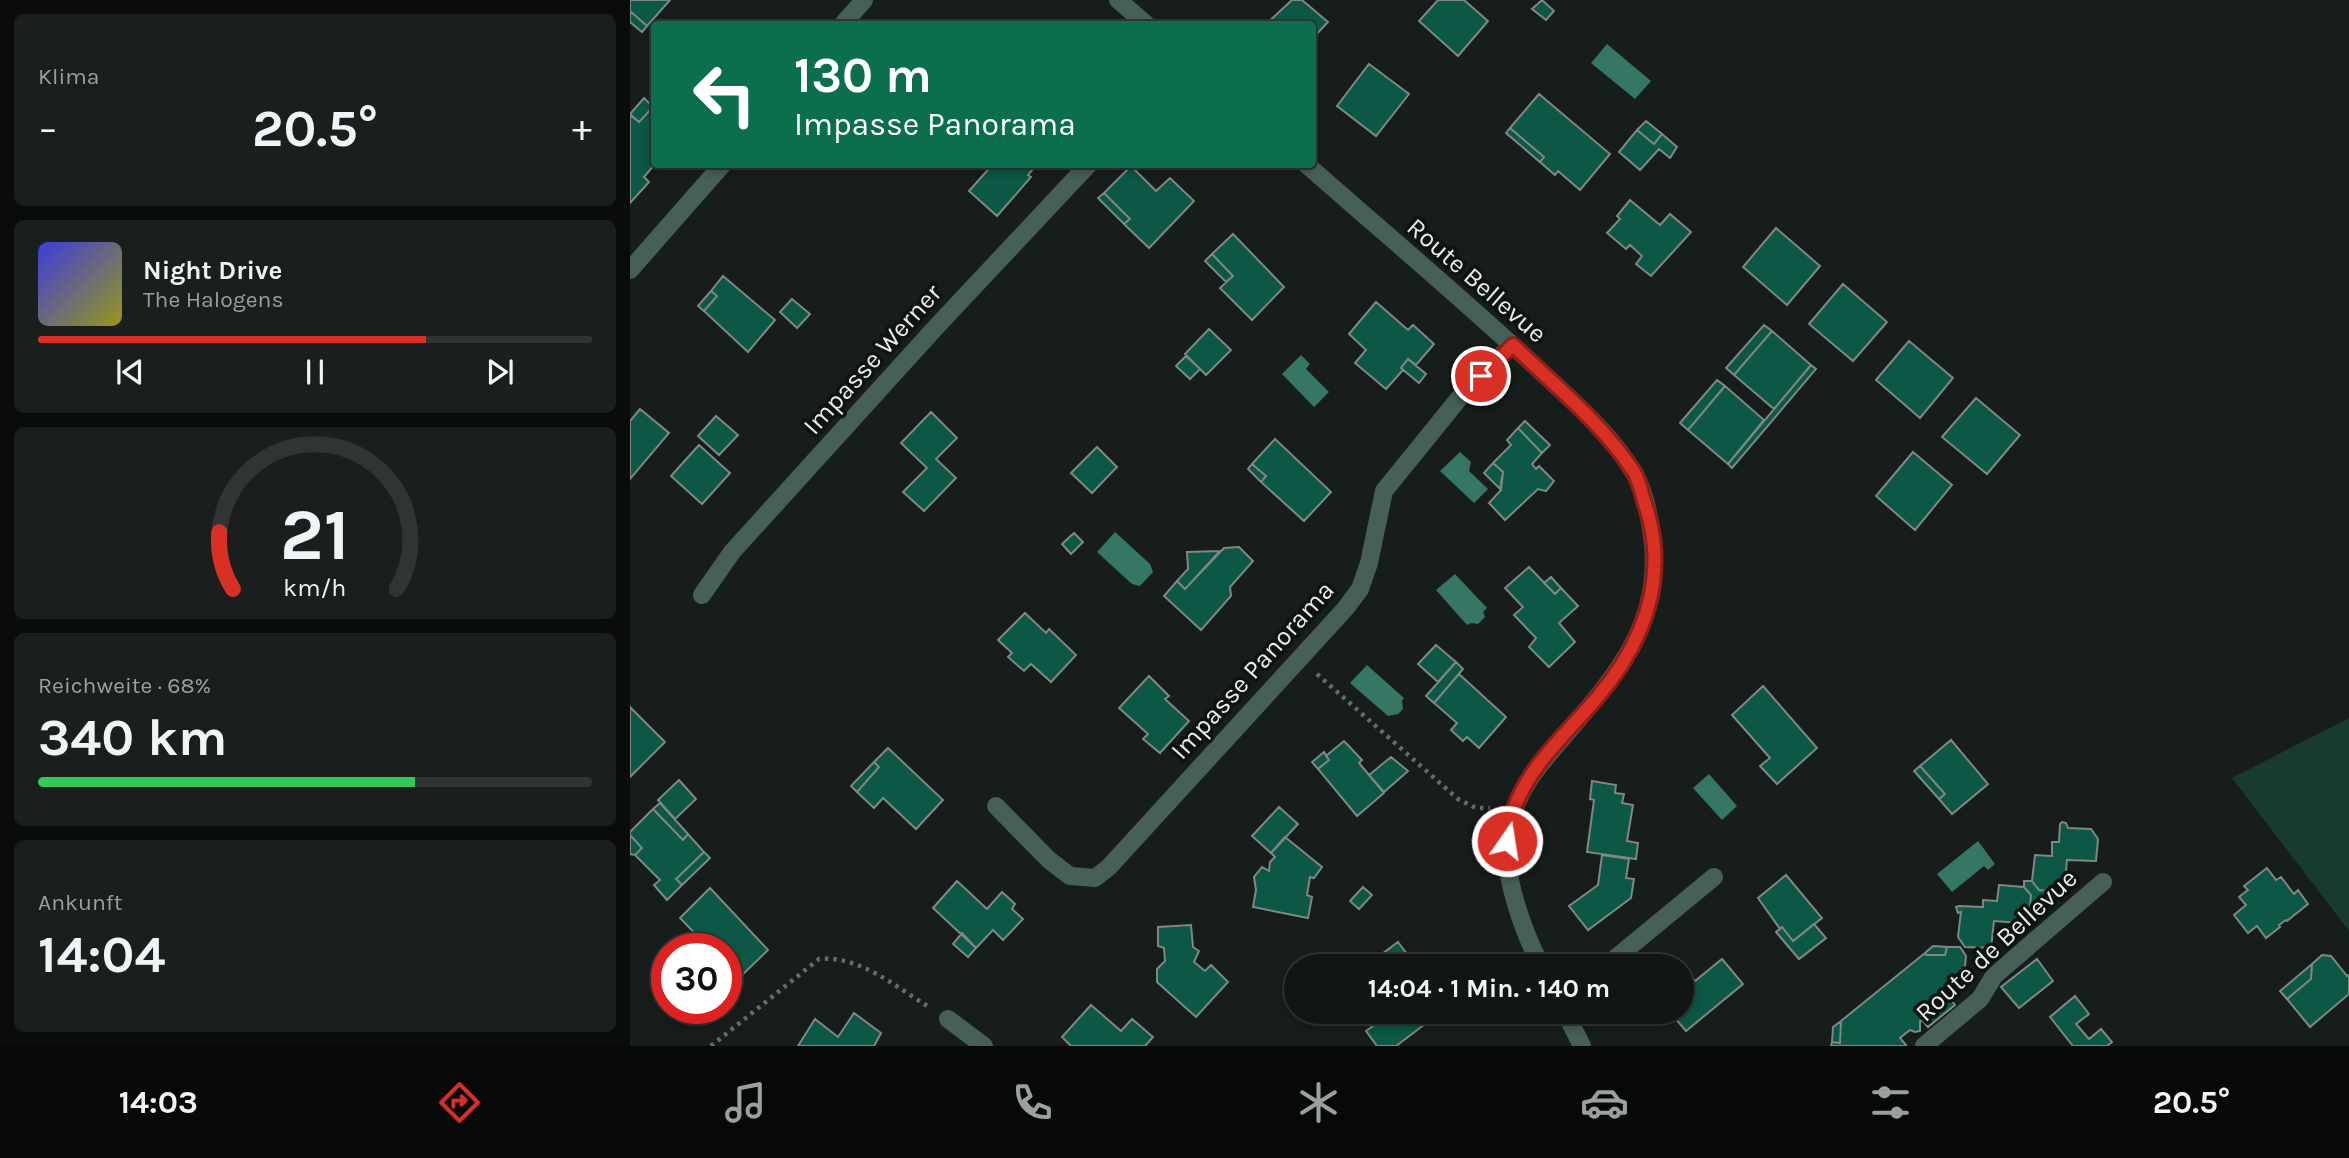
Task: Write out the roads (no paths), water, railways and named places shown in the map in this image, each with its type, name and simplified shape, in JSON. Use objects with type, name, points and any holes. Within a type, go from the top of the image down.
[{"type":"street","points":[[846,21],[864,0]]},
{"type":"street","points":[[1118,0],[1142,21]]},
{"type":"street","points":[[630,270],[719,168]]},
{"type":"street","name":"Impasse Werner","points":[[702,595],[732,552],[1084,168]]},
{"type":"street","name":"Route Bellevue","points":[[1311,168],[1513,345],[1613,443],[1636,475],[1651,523],[1655,566],[1648,607],[1634,646],[1599,696],[1532,774],[1514,809],[1507,841],[1510,878],[1536,954]]},
{"type":"street","name":"Impasse Panorama","points":[[996,806],[1049,860],[1070,876],[1095,878],[1109,867],[1301,659],[1360,589],[1369,563],[1384,491],[1465,391],[1513,345]]},
{"type":"street","points":[[1621,954],[1714,877]]},
{"type":"street","name":"Route de Bellevue","points":[[1924,1046],[1980,999],[1994,976],[2103,882]]},
{"type":"street","points":[[948,1019],[984,1046]]},
{"type":"street","points":[[1569,1024],[1577,1044]]}]
